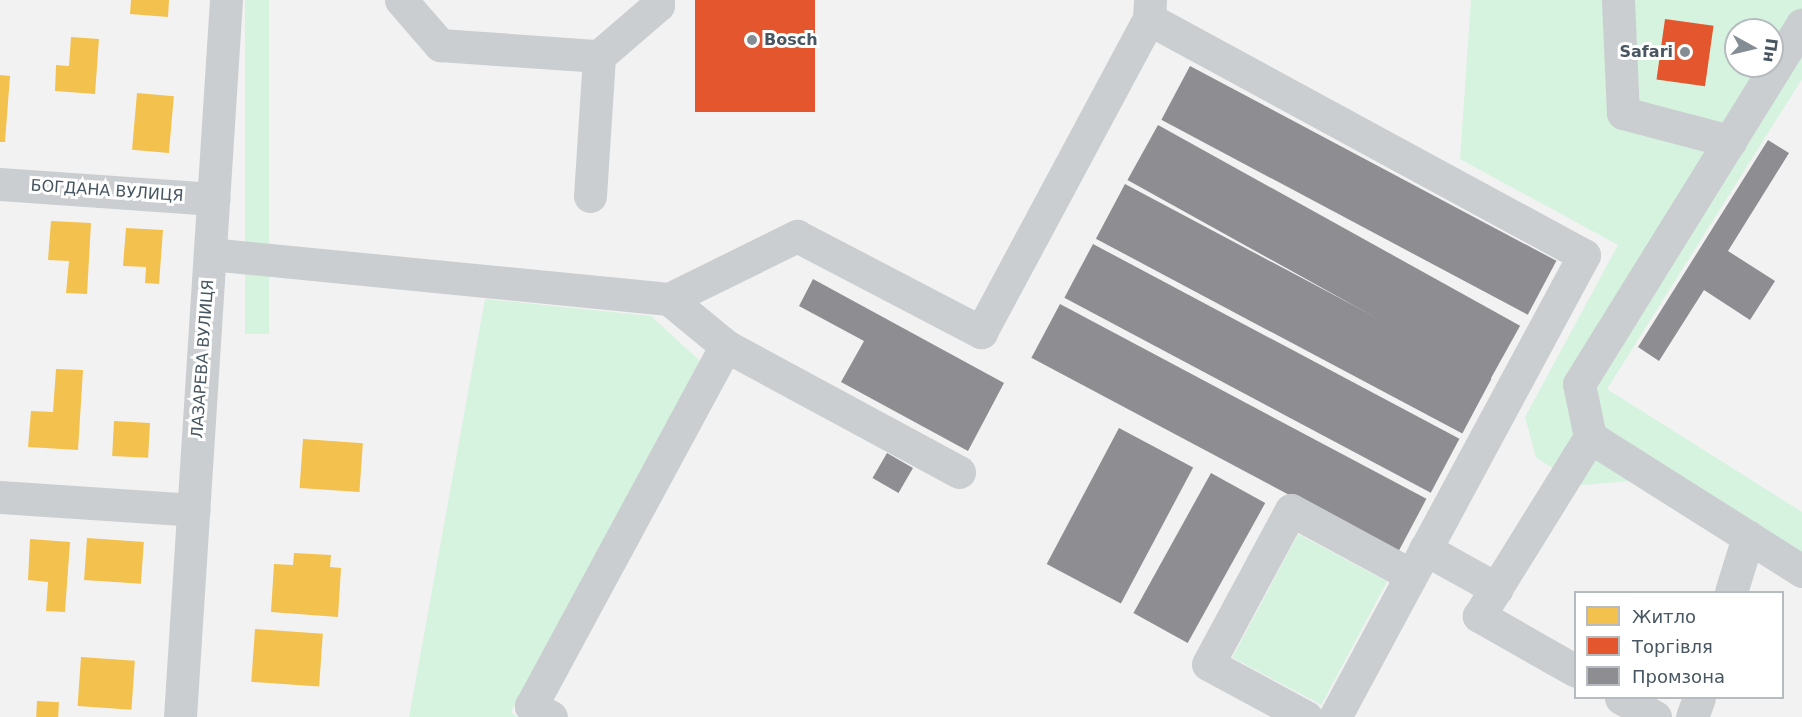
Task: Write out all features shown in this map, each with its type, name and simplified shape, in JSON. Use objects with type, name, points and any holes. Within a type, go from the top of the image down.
[{"type":"street","name":"ЛАЗАРЕВА ВУЛИЦЯ","points":[[180,717],[226,0]]},
{"type":"street","points":[[401,0],[440,45],[599,56],[658,5],[658,0]]},
{"type":"street","points":[[1618,0],[1623,113],[1730,141]]},
{"type":"street","points":[[210,254],[669,299],[797,236],[981,332],[1150,10],[1584,255],[1335,717]]},
{"type":"street","points":[[1574,670],[1479,616],[1590,437],[1579,384],[1802,24]]},
{"type":"street","points":[[590,196],[599,56]]},
{"type":"street","name":"БОГДАНА ВУЛИЦЯ","points":[[0,184],[213,198]]},
{"type":"street","points":[[669,299],[726,346],[959,472]]},
{"type":"street","points":[[551,717],[531,706],[726,346]]},
{"type":"street","points":[[1590,437],[1802,571]]},
{"type":"street","points":[[0,496],[194,510]]},
{"type":"street","points":[[1306,717],[1208,664],[1291,510],[1418,562],[1497,589]]},
{"type":"street","points":[[1731,591],[1748,537]]},
{"type":"street","points":[[1623,699],[1655,717]]},
{"type":"street","points":[[1692,717],[1699,699]]},
{"type":"green space","points":[[245,0],[269,0],[269,334],[245,334]]},
{"type":"green space","points":[[1471,0],[1802,0],[1802,79],[1607,389],[1802,512],[1802,588],[1630,481],[1581,485],[1536,458],[1525,417],[1618,245],[1460,159]]},
{"type":"green space","points":[[485,299],[651,316],[700,361],[511,712],[518,717],[409,717]]},
{"type":"green space","points":[[1298,534],[1387,581],[1321,705],[1232,658]]},
{"type":"building: Житло","points":[[131,0],[169,0],[168,17],[130,14]]},
{"type":"building: Житло","points":[[71,37],[99,39],[95,94],[55,91],[56,65],[69,66]]},
{"type":"building: Житло","points":[[0,75],[10,76],[5,142],[0,142]]},
{"type":"building: Житло","points":[[137,93],[174,96],[169,153],[132,150]]},
{"type":"building: Житло","points":[[51,221],[91,223],[87,294],[66,293],[69,261],[48,260]]},
{"type":"building: Житло","points":[[126,228],[163,230],[159,284],[145,283],[146,267],[123,266]]},
{"type":"building: Житло","points":[[56,369],[83,370],[78,450],[28,447],[31,411],[53,412]]},
{"type":"building: Житло","points":[[114,421],[150,423],[148,458],[112,456]]},
{"type":"building: Житло","points":[[303,439],[363,443],[359,492],[300,488]]},
{"type":"building: Житло","points":[[87,538],[144,542],[141,584],[84,580]]},
{"type":"building: Житло","points":[[30,539],[70,542],[65,612],[46,611],[48,582],[28,580]]},
{"type":"building: Житло","points":[[294,553],[331,555],[330,567],[341,568],[338,617],[271,612],[274,564],[293,565]]},
{"type":"building: Житло","points":[[255,629],[323,634],[319,687],[251,682]]},
{"type":"building: Житло","points":[[81,657],[135,661],[131,710],[78,706]]},
{"type":"building: Житло","points":[[37,701],[59,702],[58,717],[36,717]]},
{"type":"building: Торгівля","points":[[695,0],[815,0],[815,112],[695,112]]},
{"type":"building: Торгівля","points":[[1665,19],[1714,26],[1705,86],[1657,79]]},
{"type":"building: Промзона","points":[[1190,66],[1556,261],[1528,315],[1161,120]]},
{"type":"building: Промзона","points":[[1158,125],[1520,326],[1490,381],[1127,180]]},
{"type":"building: Промзона","points":[[1768,140],[1789,153],[1728,251],[1775,281],[1750,320],[1704,290],[1659,361],[1638,347]]},
{"type":"building: Промзона","points":[[1125,184],[1491,379],[1462,434],[1096,239]]},
{"type":"building: Промзона","points":[[1093,244],[1459,439],[1431,493],[1064,298]]},
{"type":"building: Промзона","points":[[813,279],[1004,383],[968,451],[841,382],[864,341],[799,306]]},
{"type":"building: Промзона","points":[[1060,304],[1426,499],[1398,553],[1031,358]]},
{"type":"building: Промзона","points":[[1119,428],[1193,467],[1121,603],[1047,564]]},
{"type":"building: Промзона","points":[[887,453],[913,468],[898,493],[872,478]]},
{"type":"building: Промзона","points":[[1211,473],[1265,503],[1188,643],[1133,613]]},
{"type":"place","name":"Bosch","points":[[752,40]]},
{"type":"place","name":"Safari","points":[[1685,52]]}]
